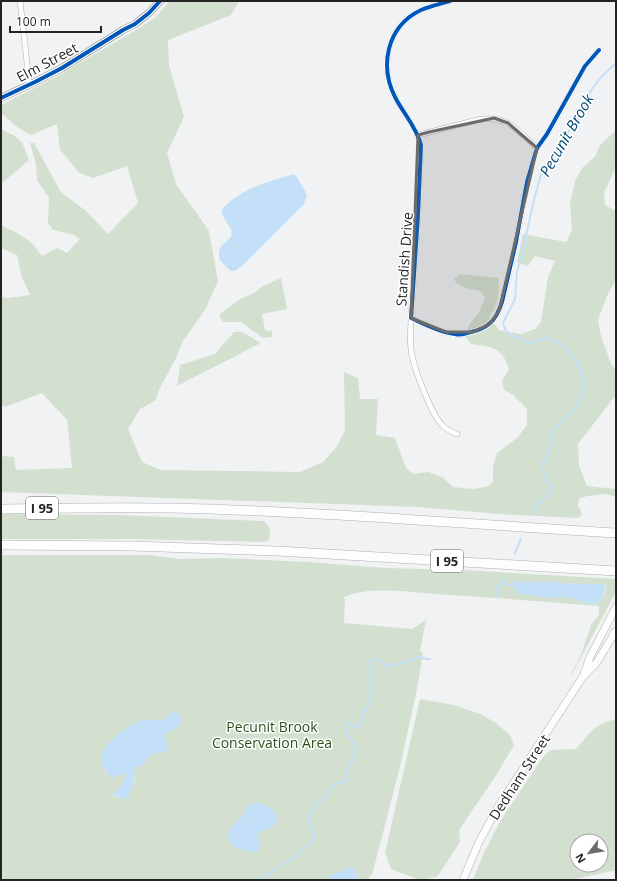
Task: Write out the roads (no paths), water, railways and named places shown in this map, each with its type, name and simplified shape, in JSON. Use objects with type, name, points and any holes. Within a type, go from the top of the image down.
[{"type":"highway","name":"I 95","points":[[1,509],[168,508],[249,511],[616,533]]},
{"type":"highway","name":"I 95","points":[[1,546],[140,546],[277,551],[616,571]]},
{"type":"main road","name":"Dedham Street","points":[[463,880],[479,842],[497,809],[582,678],[592,653],[616,607]]},
{"type":"main road","name":"Dedham Street","points":[[582,678],[598,662],[615,632]]},
{"type":"street","points":[[20,1],[28,63],[29,85]]},
{"type":"street","name":"Elm Street","points":[[1,98],[62,68],[135,24],[149,13],[160,1]]},
{"type":"street","name":"Standish Drive","points":[[450,1],[429,6],[420,10],[404,21],[393,36],[387,54],[387,72],[391,90],[418,135],[421,145],[411,318],[441,330],[456,334],[473,332],[484,328],[495,319],[502,302],[516,242],[527,182],[537,148],[585,66],[599,50]]},
{"type":"street","points":[[418,135],[477,120],[494,118],[515,127],[537,148]]},
{"type":"street","points":[[411,318],[412,355],[429,404],[438,421],[449,431],[457,434]]},
{"type":"water","points":[[294,174],[307,196],[304,204],[243,265],[235,271],[231,271],[219,259],[219,251],[221,246],[231,237],[232,231],[224,218],[222,209],[238,196],[247,191],[265,183]]},
{"type":"water","points":[[514,581],[553,581],[558,583],[603,584],[606,587],[601,600],[594,604],[588,604],[572,598],[548,598],[519,594],[513,586]]},
{"type":"water","points":[[171,712],[176,712],[179,714],[181,717],[181,722],[178,727],[164,736],[169,747],[167,751],[151,755],[144,764],[137,767],[134,772],[134,781],[130,791],[130,798],[121,798],[112,794],[121,786],[125,780],[126,774],[122,773],[112,778],[107,773],[101,760],[103,750],[120,732],[129,726],[143,720],[162,720]]},
{"type":"water","points":[[257,803],[274,811],[277,818],[276,822],[273,826],[258,833],[260,848],[258,851],[247,851],[233,846],[228,838],[230,829],[244,815],[247,804]]},
{"type":"water","points":[[347,867],[354,868],[359,880],[327,880],[330,875],[340,872]]},
{"type":"waterway","name":"Pecunit Brook","points":[[532,515],[535,507],[547,496],[553,487],[547,482],[542,465],[547,458],[553,431],[555,427],[577,407],[585,386],[578,363],[562,344],[547,338],[529,343],[507,333],[503,323],[515,299],[517,272],[542,171],[552,159],[578,116],[592,89],[601,77],[616,63]]},
{"type":"waterway","name":"Pecunit Brook","points":[[515,553],[521,539]]},
{"type":"waterway","name":"Pecunit Brook","points":[[496,597],[498,593],[497,587],[502,585],[504,578]]},
{"type":"waterway","points":[[503,582],[513,585]]},
{"type":"waterway","name":"Pecunit Brook","points":[[258,880],[295,857],[314,840],[314,834],[308,816],[319,802],[326,797],[330,789],[338,782],[342,783],[346,781],[347,770],[353,760],[355,746],[346,734],[347,726],[349,723],[357,728],[359,727],[362,722],[363,712],[368,706],[371,698],[372,682],[370,661],[374,659],[380,660],[388,666],[419,657],[430,659]]},
{"type":"park label","name":"Pecunit Brook Conservation Area","points":[[272,734]]}]
